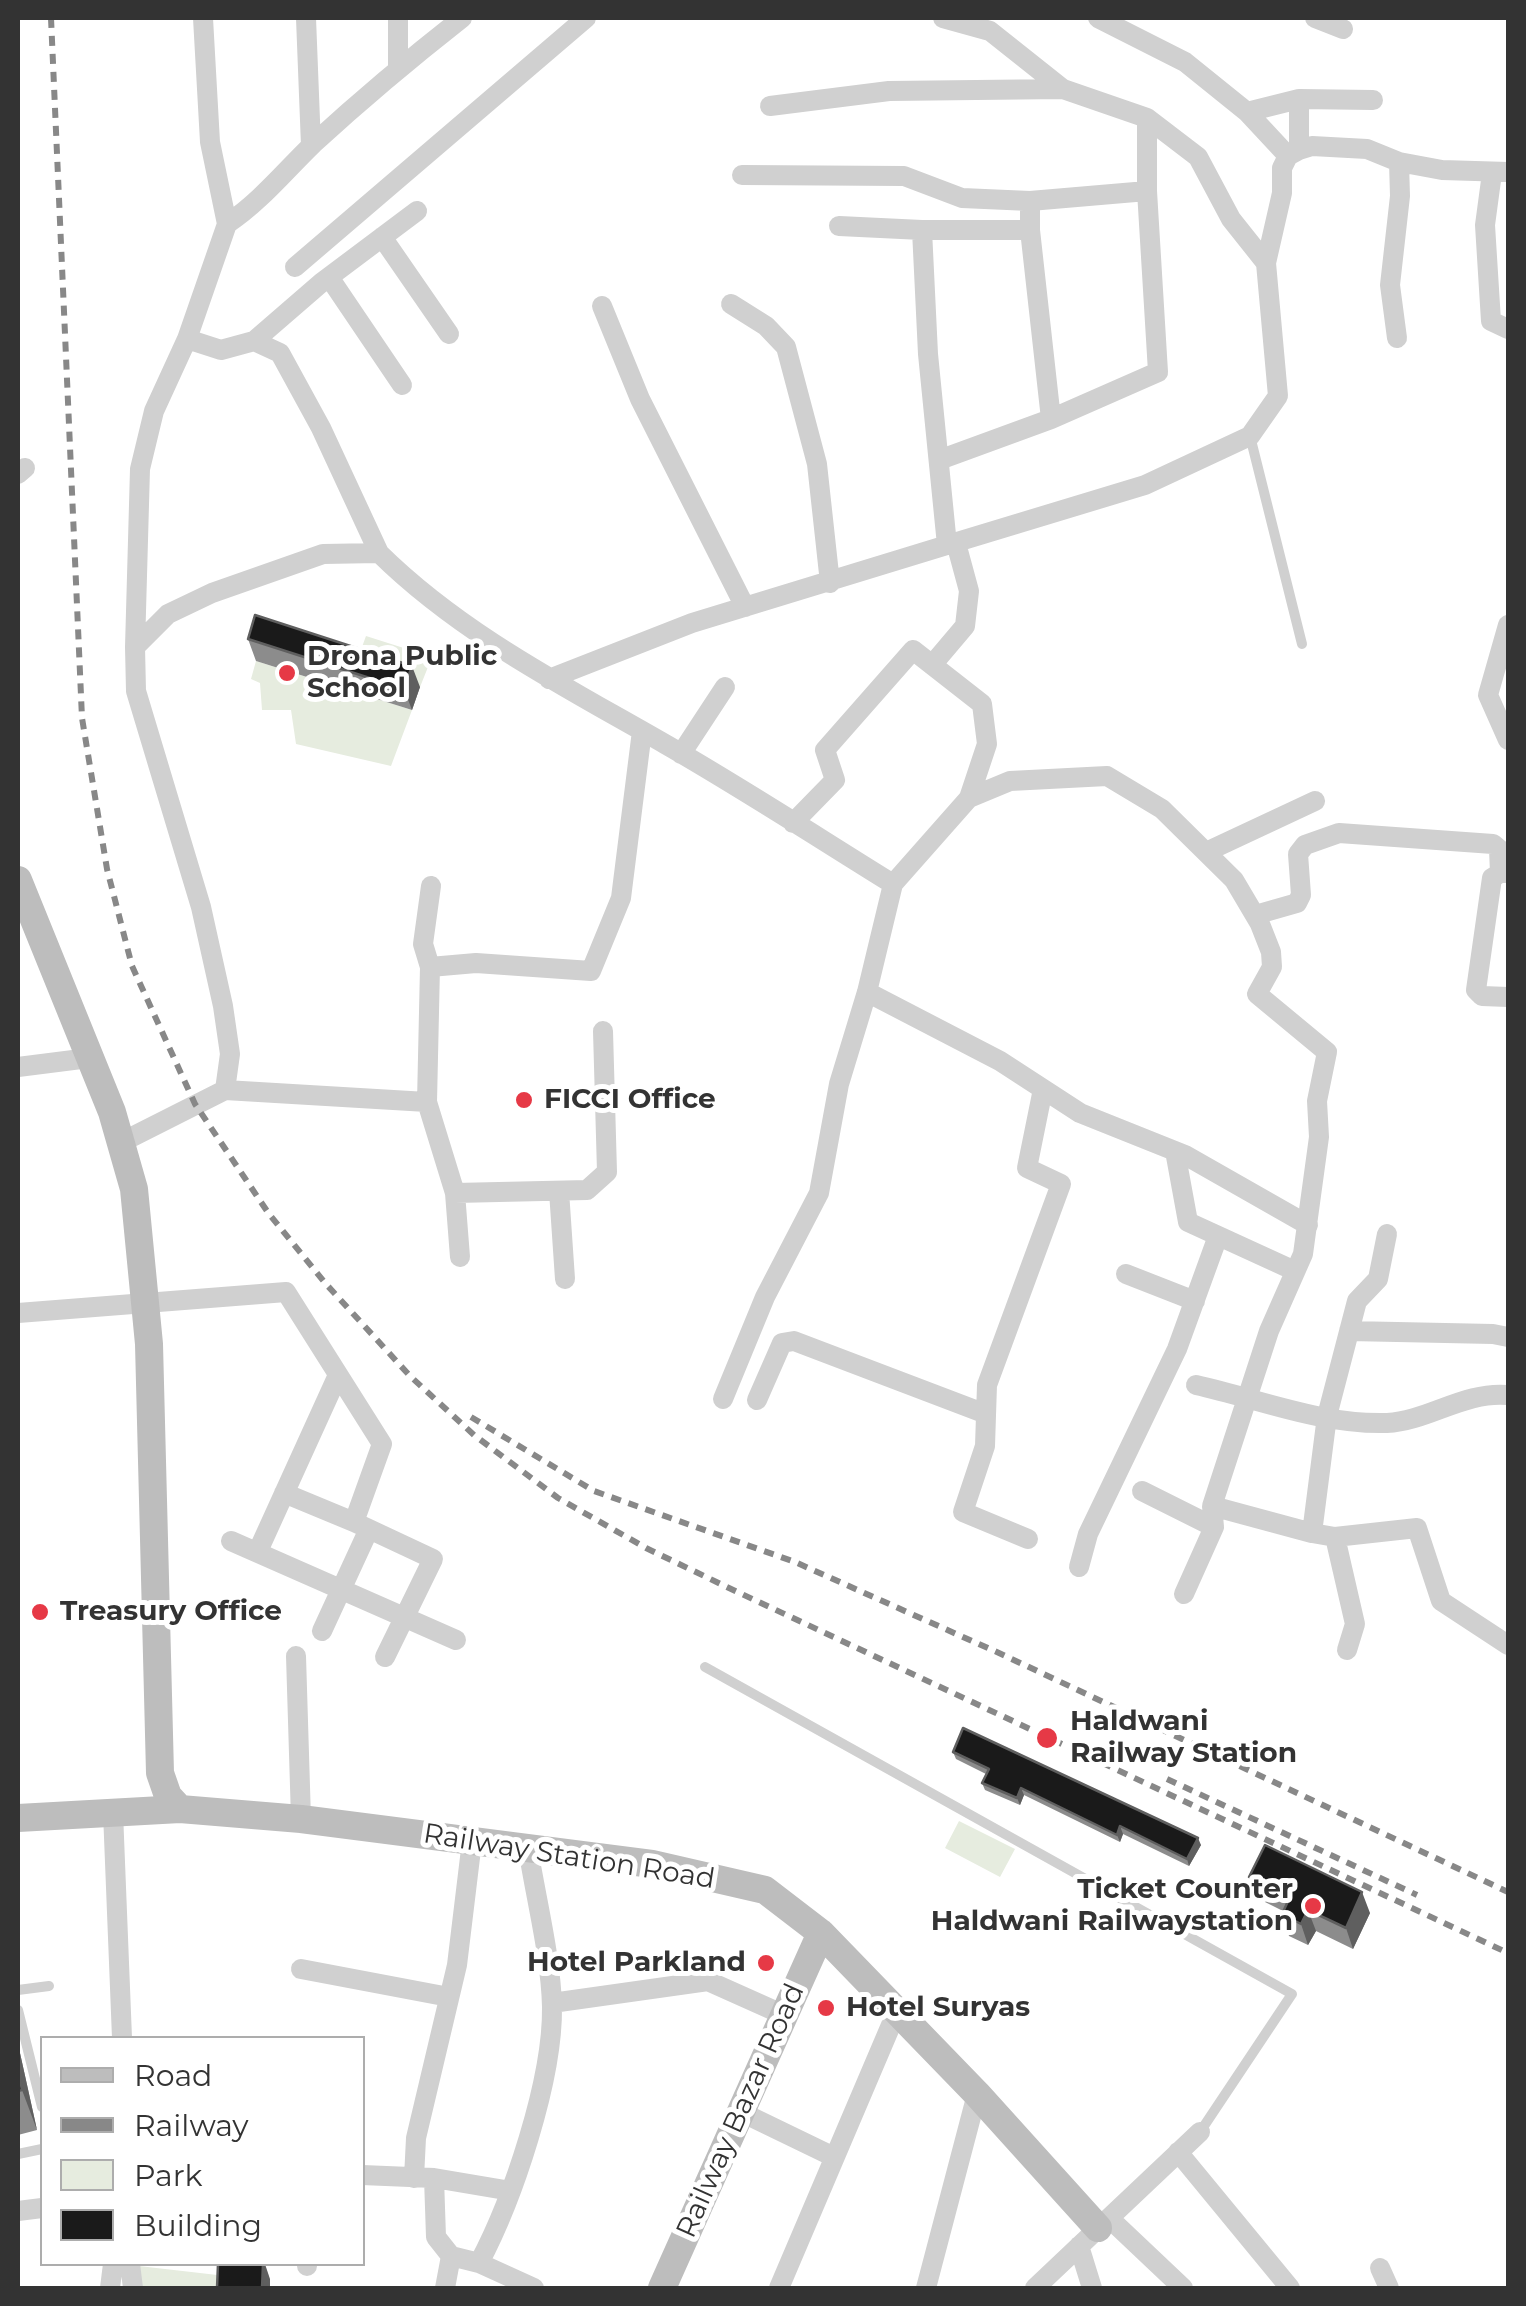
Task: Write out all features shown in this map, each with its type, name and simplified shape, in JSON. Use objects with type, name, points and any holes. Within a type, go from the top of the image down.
[{"type":"street","points":[[202,18],[210,142],[227,224],[187,339],[154,411],[140,469],[135,647],[136,690],[202,907],[223,1006],[230,1054],[225,1090]]},
{"type":"street","points":[[306,18],[311,146]]},
{"type":"street","points":[[398,18],[398,69]]},
{"type":"street","points":[[227,224],[246,211],[311,146],[398,69],[462,18]]},
{"type":"street","points":[[295,266],[586,18]]},
{"type":"street","points":[[942,18],[985,24],[1063,89]]},
{"type":"street","points":[[1098,18],[1185,62],[1293,153]]},
{"type":"street","points":[[1315,18],[1343,29]]},
{"type":"street","points":[[770,106],[889,91],[1063,89],[1147,118],[1198,157],[1232,219],[1266,262]]},
{"type":"street","points":[[1246,112],[1299,100],[1373,100]]},
{"type":"street","points":[[549,679],[745,606],[1145,485],[1250,436],[1278,396],[1266,262],[1282,193],[1282,168],[1293,153],[1299,100]]},
{"type":"street","points":[[938,460],[1051,419],[1158,372],[1147,191],[1147,118]]},
{"type":"street","points":[[1293,153],[1312,146],[1367,149],[1399,162],[1442,170],[1500,172],[1485,224],[1491,322],[1508,328]]},
{"type":"street","points":[[1397,338],[1390,286],[1400,196],[1399,162]]},
{"type":"street","points":[[742,175],[904,176],[962,198],[1030,201],[1147,191]]},
{"type":"street","points":[[1030,201],[1051,419]]},
{"type":"street","points":[[187,339],[220,350],[254,342],[328,277],[417,212]]},
{"type":"street","points":[[840,226],[1030,230]]},
{"type":"street","points":[[922,230],[938,460],[952,544],[969,591],[965,626],[932,666]]},
{"type":"street","points":[[382,238],[449,334]]},
{"type":"street","points":[[328,277],[402,385]]},
{"type":"street","points":[[731,304],[766,326],[786,347],[817,464],[830,582]]},
{"type":"street","points":[[602,306],[640,399],[745,606]]},
{"type":"street","points":[[254,342],[280,353],[321,428],[379,554],[412,586],[549,679],[681,754],[893,884]]},
{"type":"street","points":[[135,647],[168,614],[212,593],[323,554],[379,554]]},
{"type":"street","points":[[1508,625],[1488,696],[1508,740]]},
{"type":"street","points":[[723,1400],[765,1297],[818,1194],[839,1084],[867,992],[893,884],[969,798],[987,744],[982,704],[913,650],[825,750],[834,780],[793,822]]},
{"type":"street","points":[[681,754],[725,687]]},
{"type":"street","points":[[430,968],[476,963],[591,971],[621,898],[642,731]]},
{"type":"street","points":[[969,798],[1010,781],[1107,776],[1162,809],[1234,880],[1255,915],[1271,952],[1272,967],[1256,994],[1327,1052],[1317,1100],[1319,1137],[1308,1225],[1295,1271],[1269,1331],[1213,1517],[1184,1594]]},
{"type":"street","points":[[1206,852],[1316,801]]},
{"type":"street","points":[[1255,915],[1297,904],[1302,895],[1298,854],[1306,845],[1332,834],[1493,844],[1499,849],[1504,873],[1492,878],[1476,990],[1482,996],[1508,997]]},
{"type":"street","points":[[18,880],[122,1142],[134,1189],[148,1344],[160,1772],[168,1796],[180,1809]]},
{"type":"street","points":[[430,886],[422,944],[430,968],[428,1102],[455,1193],[460,1257]]},
{"type":"street","points":[[867,992],[1000,1061],[1080,1113],[1176,1152],[1308,1225]]},
{"type":"street","points":[[455,1193],[586,1190],[606,1172],[604,1031]]},
{"type":"street","points":[[18,1067],[88,1058]]},
{"type":"street","points":[[1028,1539],[963,1512],[985,1446],[988,1385],[1061,1184],[1027,1168],[1043,1089]]},
{"type":"street","points":[[122,1142],[225,1090],[428,1102]]},
{"type":"street","points":[[1176,1152],[1188,1222],[1295,1271]]},
{"type":"street","points":[[559,1190],[565,1279]]},
{"type":"street","points":[[1312,1532],[1327,1416],[1357,1301],[1378,1279],[1387,1234]]},
{"type":"street","points":[[1080,1567],[1088,1534],[1178,1350],[1218,1236]]},
{"type":"street","points":[[1126,1274],[1195,1301]]},
{"type":"street","points":[[18,1313],[286,1292],[382,1444],[342,1588],[322,1631]]},
{"type":"street","points":[[1349,1331],[1508,1337]]},
{"type":"street","points":[[757,1400],[782,1343],[794,1341],[986,1414]]},
{"type":"street","points":[[258,1550],[338,1375]]},
{"type":"street","points":[[1196,1385],[1248,1396],[1300,1414],[1390,1423],[1489,1393],[1508,1395]]},
{"type":"street","points":[[1142,1492],[1213,1517],[1335,1536],[1417,1528],[1440,1602],[1508,1644]]},
{"type":"street","points":[[284,1493],[433,1559],[384,1657]]},
{"type":"street","points":[[1335,1536],[1355,1624],[1347,1650]]},
{"type":"street","points":[[231,1540],[456,1640]]},
{"type":"street","points":[[296,1656],[302,1819]]},
{"type":"street","name":"Railway Station Road","points":[[18,1818],[180,1809],[302,1819],[652,1864],[765,1890],[821,1932],[977,2094],[1096,2230]]},
{"type":"street","points":[[113,1812],[122,2036]]},
{"type":"street","points":[[472,1841],[457,1964],[416,2138],[436,2237],[451,2256],[479,2263],[534,2288]]},
{"type":"street","points":[[479,2263],[511,2191],[551,2045],[552,2002],[528,1848]]},
{"type":"street","name":"Railway Bazar Road","points":[[662,2288],[821,1932]]},
{"type":"street","points":[[301,1970],[450,1997]]},
{"type":"street","points":[[552,2002],[708,1981],[784,2016]]},
{"type":"street","points":[[779,2288],[897,2011]]},
{"type":"street","points":[[926,2288],[977,2094]]},
{"type":"street","points":[[740,2112],[834,2157]]},
{"type":"street","points":[[1035,2288],[1200,2132]]},
{"type":"street","points":[[1178,2152],[1290,2288]]},
{"type":"street","points":[[365,2175],[424,2178],[511,2191]]},
{"type":"street","points":[[1092,2288],[1096,2230]]},
{"type":"street","points":[[1096,2230],[1145,2248],[1183,2288]]},
{"type":"street","points":[[445,2288],[451,2256]]},
{"type":"street","points":[[1380,2268],[1389,2288]]},
{"type":"lane","points":[[1250,436],[1302,644]]},
{"type":"lane","points":[[705,1667],[1292,1994],[1200,2132]]},
{"type":"lane","points":[[18,1990],[49,1986]]},
{"type":"lane","points":[[18,2010],[40,2099]]},
{"type":"green space","points":[[366,636],[432,657],[420,687],[355,666]]},
{"type":"green space","points":[[256,661],[412,710],[391,766],[296,744],[291,710],[262,710],[260,683],[251,679]]},
{"type":"green space","points":[[959,1821],[1015,1849],[1000,1877],[945,1848]]},
{"type":"green space","points":[[139,2266],[226,2276],[225,2288],[142,2288]]},
{"type":"building","points":[[255,615],[412,666],[404,689],[248,639]]},
{"type":"building","points":[[963,1728],[1198,1838],[1187,1859],[1120,1826],[1117,1835],[1021,1788],[1017,1798],[982,1783],[989,1769],[953,1752]]},
{"type":"building","points":[[1265,1845],[1362,1892],[1346,1928],[1308,1910],[1301,1924],[1282,1914],[1290,1897],[1249,1877]]},
{"type":"building","points":[[218,2266],[263,2266],[262,2288],[217,2288]]},
{"type":"railway","points":[[51,18],[82,718],[107,869],[132,966],[195,1104],[269,1214],[410,1376],[474,1435],[558,1498],[646,1548],[729,1588],[1508,1953]]},
{"type":"railway","points":[[471,1417],[594,1491],[795,1562],[999,1653],[1508,1892]]},
{"type":"railway","points":[[1167,1779],[1417,1895]]},
{"type":"place","name":"Drona Public School","points":[[287,673]]},
{"type":"place","name":"FICCI Office","points":[[524,1100]]},
{"type":"place","name":"Treasury Office","points":[[40,1612]]},
{"type":"place","name":"Haldwani Railway Station","points":[[1047,1738]]},
{"type":"place","name":"Ticket Counter Haldwani Railwaystation","points":[[1313,1906]]},
{"type":"place","name":"Hotel Parkland","points":[[766,1963]]},
{"type":"place","name":"Hotel Suryas","points":[[826,2008]]}]
